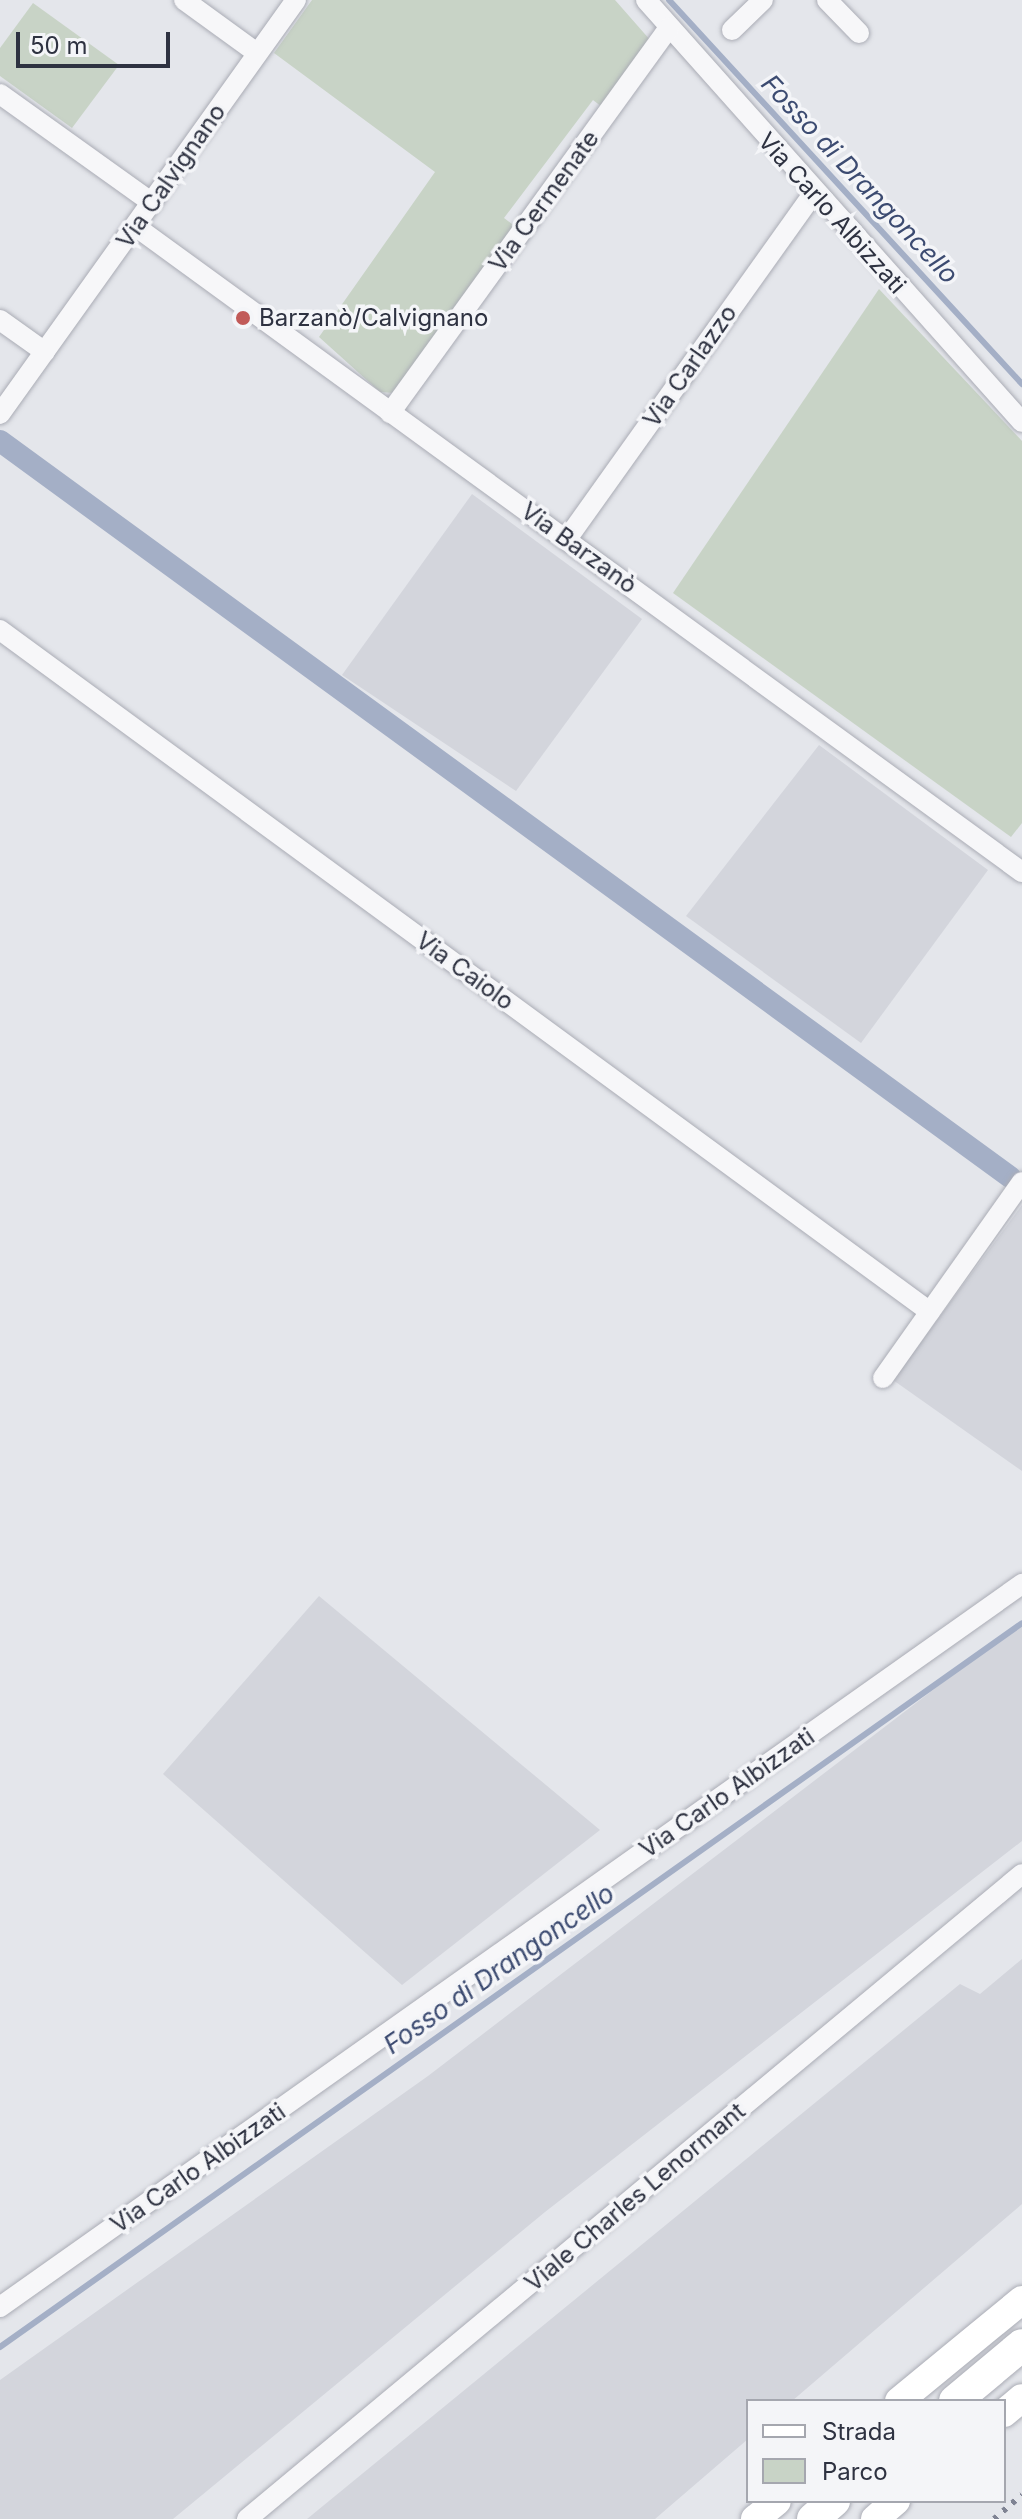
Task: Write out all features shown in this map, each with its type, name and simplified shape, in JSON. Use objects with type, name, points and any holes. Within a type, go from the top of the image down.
[{"type":"main road","points":[[901,2399],[1022,2300]]},
{"type":"main road","points":[[957,2399],[1022,2345]]},
{"type":"main road","points":[[1006,2411],[1022,2398]]},
{"type":"main road","points":[[755,2519],[775,2503]]},
{"type":"main road","points":[[813,2519],[832,2503]]},
{"type":"main road","points":[[875,2519],[894,2503]]},
{"type":"street","points":[[184,0],[257,53]]},
{"type":"street","name":"Via Calvignano","points":[[0,414],[296,0]]},
{"type":"street","name":"Via Carlo Albizzati","points":[[646,0],[813,194],[1022,422]]},
{"type":"street","points":[[732,30],[763,0]]},
{"type":"street","points":[[827,0],[859,33]]},
{"type":"street","name":"Via Cermenate","points":[[390,413],[669,27]]},
{"type":"street","points":[[0,94],[152,203]]},
{"type":"street","name":"Via Carlazzo","points":[[567,539],[813,194]]},
{"type":"street","name":"Via Barzanò","points":[[135,226],[1022,872]]},
{"type":"street","points":[[0,320],[45,352]]},
{"type":"street","name":"Via Caiolo","points":[[0,630],[930,1312]]},
{"type":"street","points":[[883,1378],[1022,1182]]},
{"type":"street","name":"Via Carlo Albizzati","points":[[0,2307],[1022,1584]]},
{"type":"street","name":"Viale Charles Lenormant","points":[[247,2519],[1022,1874]]},
{"type":"shaded area","points":[[472,494],[642,619],[516,791],[342,675]]},
{"type":"shaded area","points":[[819,745],[988,870],[861,1043],[686,916]]},
{"type":"shaded area","points":[[1022,1205],[1022,1471],[893,1380]]},
{"type":"shaded area","points":[[319,1596],[600,1830],[402,1985],[163,1774]]},
{"type":"shaded area","points":[[1022,1622],[1022,1841],[545,2212],[173,2519],[0,2519],[0,2380],[428,2076]]},
{"type":"shaded area","points":[[1022,1959],[1022,2204],[794,2399],[746,2399],[746,2441],[655,2519],[307,2519],[960,1984],[980,1994]]},
{"type":"green space","points":[[312,0],[615,0],[651,41],[602,107],[593,100],[504,218],[516,227],[395,393],[380,392],[319,337],[435,172],[274,53]]},
{"type":"green space","points":[[33,3],[119,65],[72,128],[0,76],[0,48]]},
{"type":"green space","points":[[879,289],[1022,441],[1022,823],[1011,837],[673,593]]},
{"type":"waterway","name":"Fosso di Drangoncello","points":[[669,0],[1022,384]]},
{"type":"waterway","points":[[0,441],[1010,1177]]},
{"type":"waterway","name":"Fosso di Drangoncello","points":[[0,2347],[1022,1623]]},
{"type":"railway","points":[[994,2519],[1022,2495]]},
{"type":"place","name":"Barzanò/Calvignano","points":[[243,318]]}]
